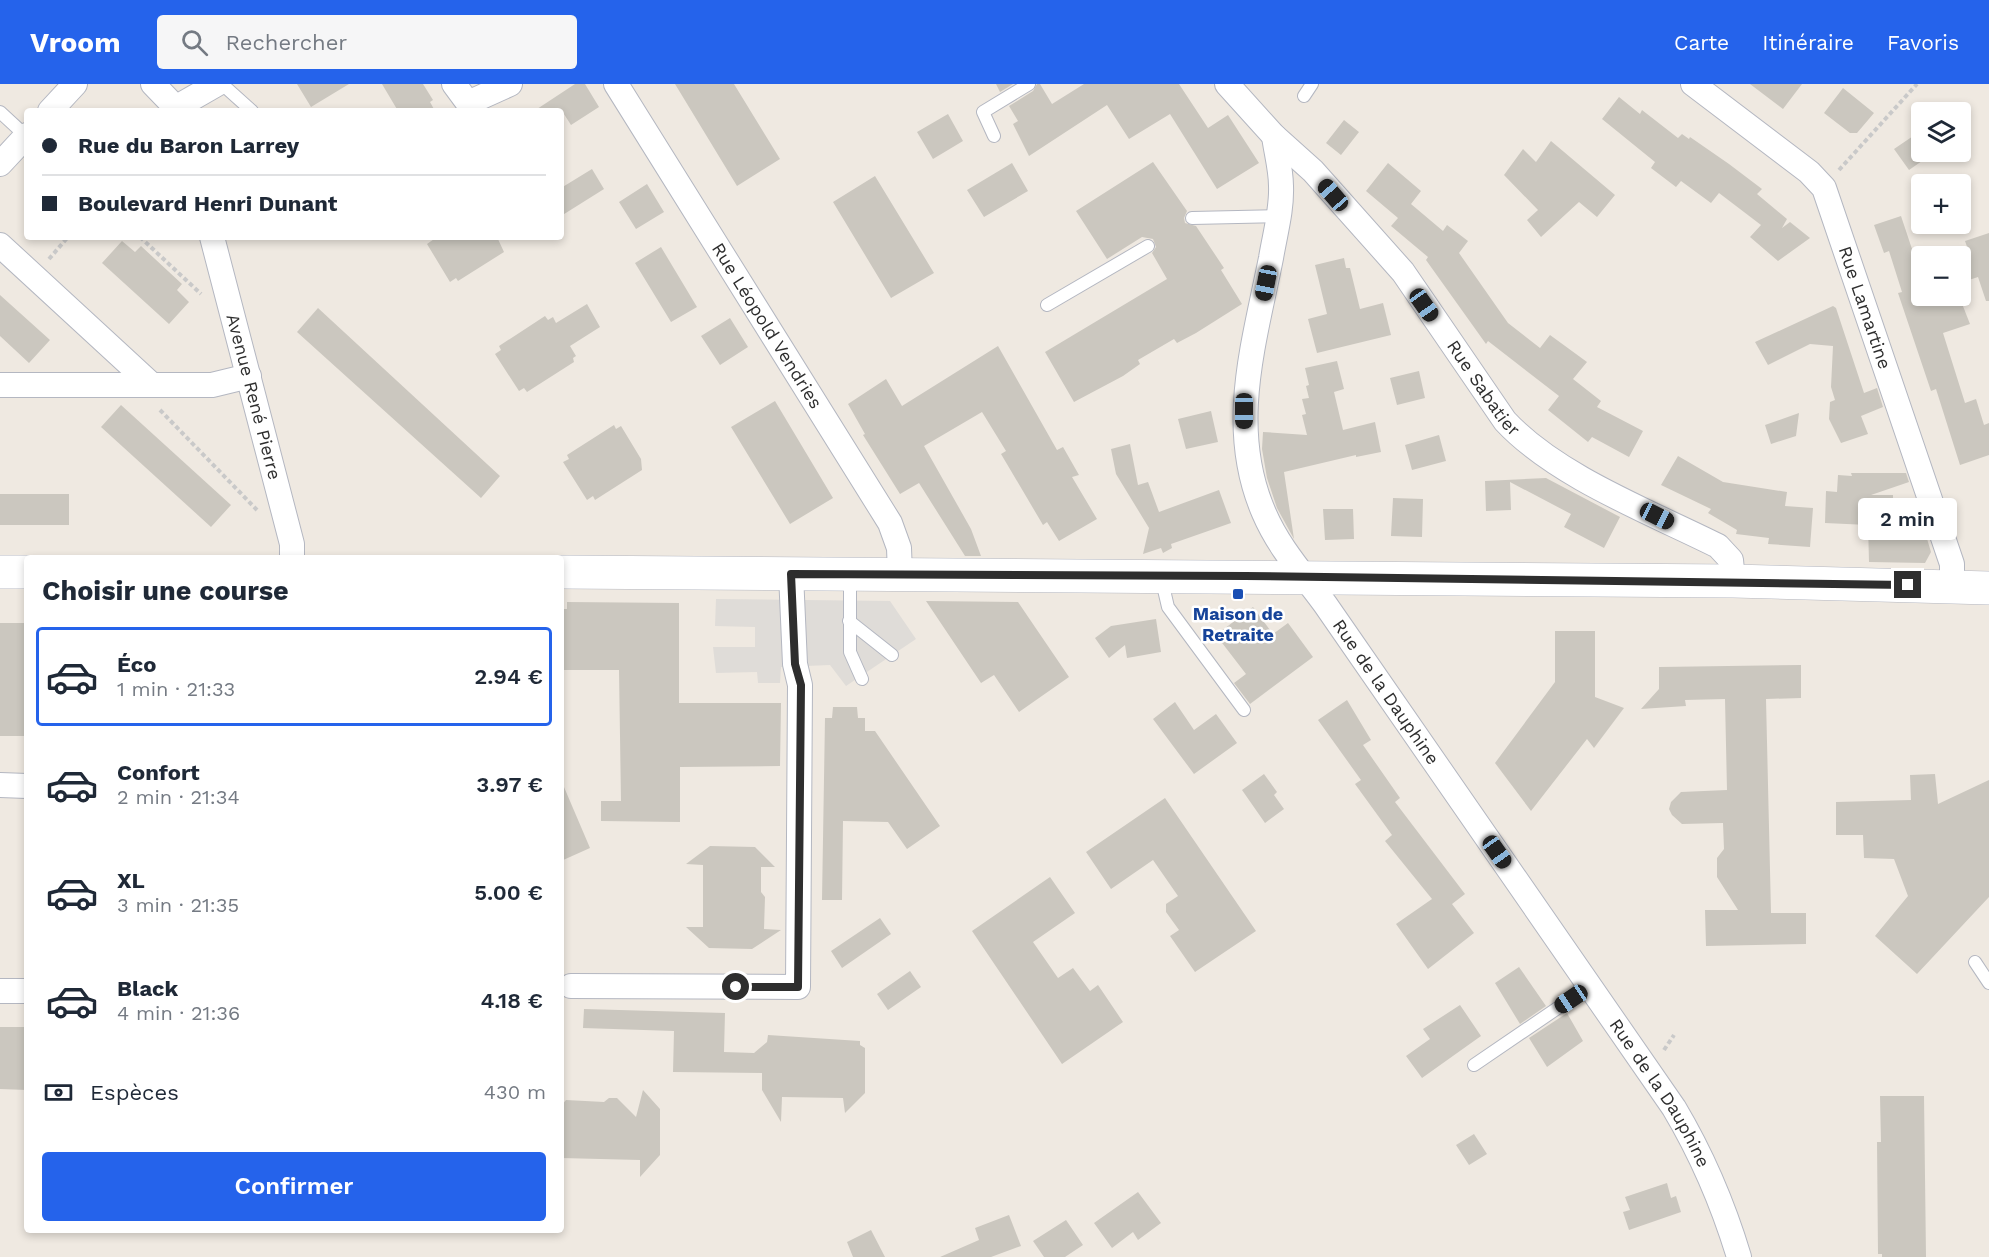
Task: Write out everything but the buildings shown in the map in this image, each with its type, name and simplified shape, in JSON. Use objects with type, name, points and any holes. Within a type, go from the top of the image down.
[{"type":"main road","points":[[0,572],[24,572]]},
{"type":"main road","points":[[564,572],[1733,582],[1989,588]]},
{"type":"street","points":[[53,108],[75,84]]},
{"type":"street","points":[[153,84],[177,108]]},
{"type":"street","points":[[180,108],[217,84]]},
{"type":"street","points":[[454,84],[468,103],[510,84]]},
{"type":"street","name":"Rue Léopold Vendries","points":[[616,84],[890,523],[899,548],[900,574]]},
{"type":"street","points":[[1227,84],[1274,136]]},
{"type":"street","name":"Rue Lamartine","points":[[1693,84],[1809,172],[1824,188],[1952,564],[1952,586]]},
{"type":"street","name":"Rue de la Dauphine","points":[[1274,136],[1281,185],[1279,216],[1244,394],[1244,429],[1249,463],[1264,513],[1286,554],[1306,578],[1590,986],[1695,1143],[1727,1218],[1739,1257]]},
{"type":"street","name":"Rue Sabatier","points":[[1274,136],[1313,171],[1403,272],[1505,421],[1521,439],[1549,459],[1718,546],[1731,560],[1733,582]]},
{"type":"street","points":[[0,164],[24,138]]},
{"type":"street","name":"Avenue René Pierre","points":[[213,240],[292,544],[292,555]]},
{"type":"street","points":[[0,245],[144,385]]},
{"type":"street","points":[[0,385],[212,385],[249,376]]},
{"type":"street","points":[[571,986],[798,987],[801,685],[795,664],[791,574]]},
{"type":"street","points":[[0,785],[24,786]]},
{"type":"street","points":[[0,991],[24,991]]},
{"type":"lane","points":[[222,84],[249,108]]},
{"type":"lane","points":[[994,136],[983,112],[1029,84]]},
{"type":"lane","points":[[1304,96],[1312,84]]},
{"type":"lane","points":[[0,112],[24,134]]},
{"type":"lane","points":[[1192,218],[1279,216]]},
{"type":"lane","points":[[1047,305],[1148,246]]},
{"type":"lane","points":[[850,574],[850,652],[862,679]]},
{"type":"lane","points":[[1161,576],[1168,607],[1244,710]]},
{"type":"lane","points":[[849,621],[892,655]]},
{"type":"lane","points":[[1975,962],[1989,984]]},
{"type":"lane","points":[[1474,1065],[1590,986]]},
{"type":"path","points":[[1847,161],[1917,84]]},
{"type":"path","points":[[143,240],[201,295],[231,307]]},
{"type":"path","points":[[144,385],[262,515]]},
{"type":"shaded area","points":[[716,599],[890,601],[916,639],[846,686],[830,665],[781,667],[780,683],[758,683],[757,672],[716,673],[713,647],[755,647],[755,627],[715,626]]},
{"type":"place","name":"Maison de Retraite","points":[[1238,594]]},
{"type":"route","points":[[736,987],[798,987],[801,685],[795,664],[791,574],[1245,576],[1908,585]]}]
